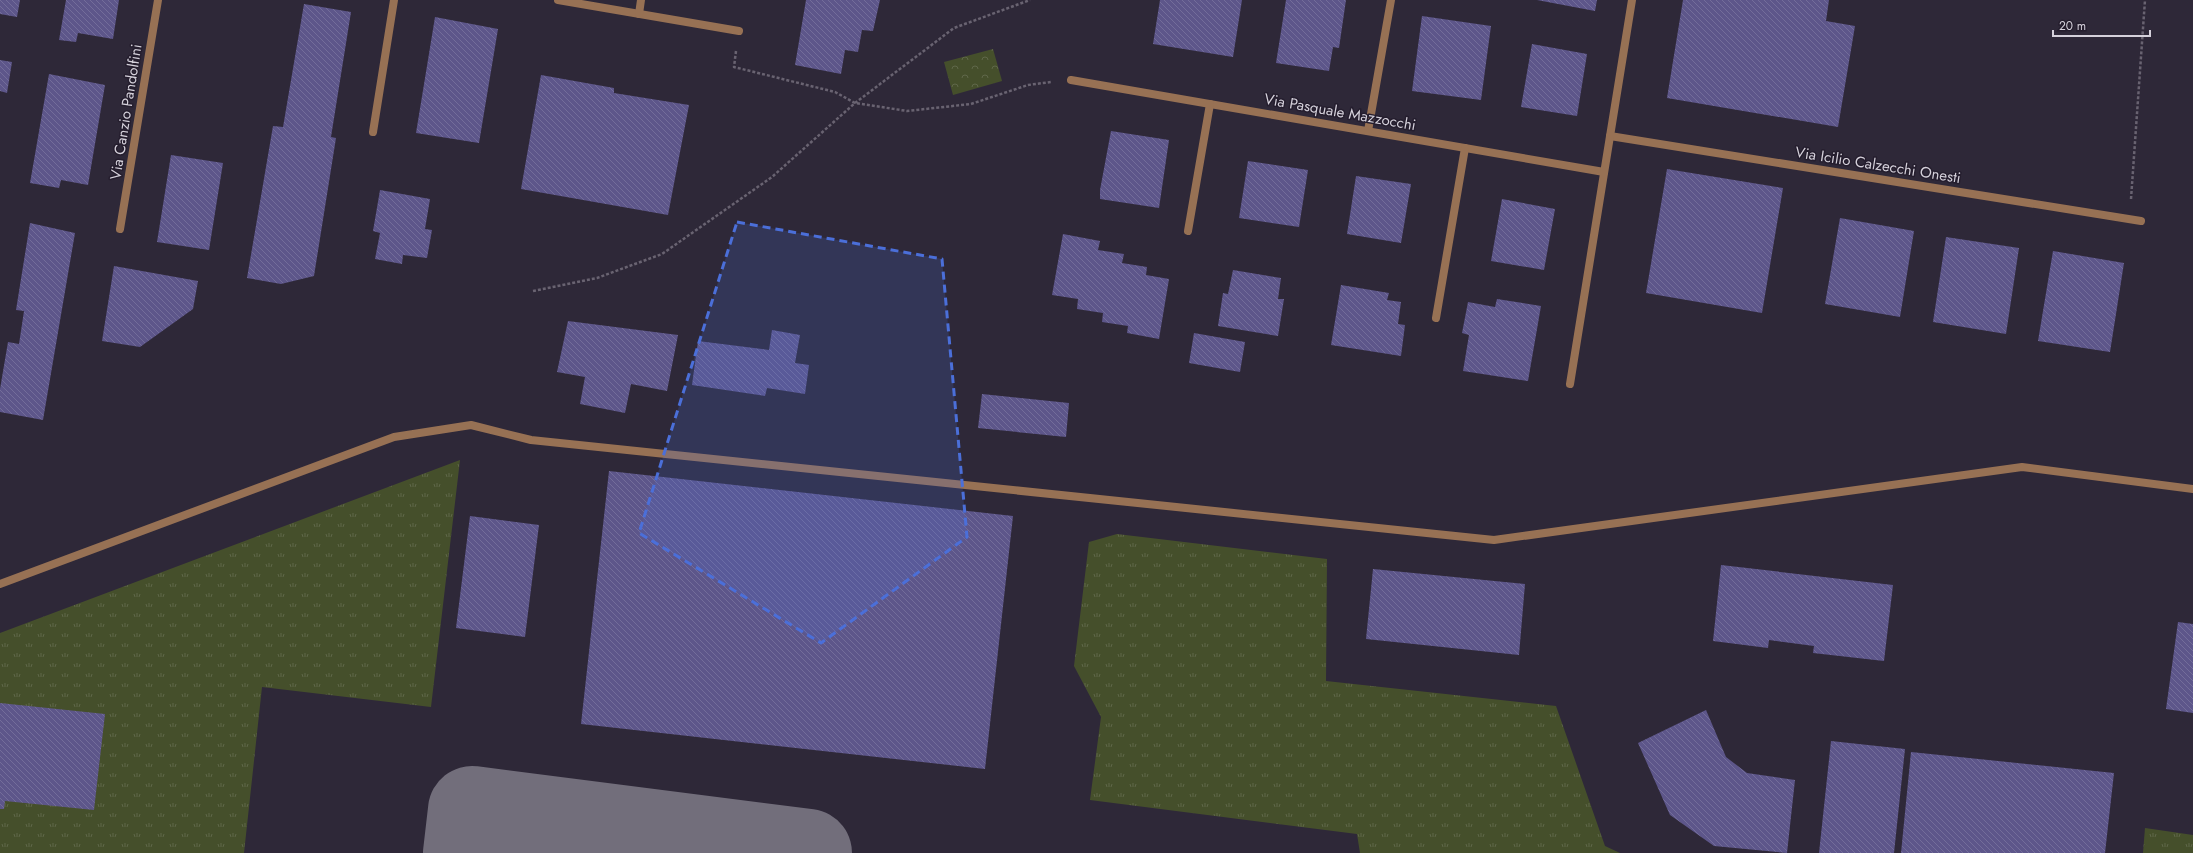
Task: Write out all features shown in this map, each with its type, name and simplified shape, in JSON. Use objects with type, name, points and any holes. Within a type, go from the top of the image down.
[{"type":"street","name":"Via Canzio Pandolfini","points":[[120,229],[158,0]]},
{"type":"street","points":[[373,132],[394,0]]},
{"type":"street","points":[[558,0],[739,31]]},
{"type":"street","points":[[639,14],[642,0]]},
{"type":"street","points":[[1368,131],[1390,0]]},
{"type":"street","points":[[1570,384],[1632,0]]},
{"type":"street","name":"Via Pasquale Mazzocchi","points":[[1071,80],[1604,172]]},
{"type":"street","points":[[1188,230],[1210,104]]},
{"type":"street","name":"Via Icilio Calzecchi Onesti","points":[[1610,136],[2141,221]]},
{"type":"street","points":[[1436,318],[1465,148]]},
{"type":"street","points":[[0,584],[394,437],[471,425],[539,440],[1494,540],[2022,466],[2193,489]]},
{"type":"path","points":[[533,291],[597,278],[662,254],[772,177],[856,103],[954,28],[1030,0]]},
{"type":"path","points":[[2130,219],[2145,0]]},
{"type":"path","points":[[739,31],[734,66],[835,92],[856,103],[907,110],[971,104],[1028,85],[1071,80]]},
{"type":"highlighted area","points":[[737,222],[942,259],[967,537],[821,643],[639,533]]},
{"type":"green space","points":[[993,49],[1002,81],[953,95],[944,62]]},
{"type":"green space","points":[[460,460],[431,707],[262,687],[244,853],[0,853],[0,633]]},
{"type":"green space","points":[[1117,534],[1327,559],[1326,681],[1556,706],[1605,846],[1620,853],[1360,853],[1357,834],[1090,800],[1101,717],[1074,666],[1089,542]]},
{"type":"green space","points":[[2145,828],[2193,835],[2193,853],[2143,853]]},
{"type":"building","points":[[0,0],[20,0],[17,17],[0,14]]},
{"type":"building","points":[[66,0],[119,0],[113,39],[78,33],[76,42],[59,40]]},
{"type":"building","points":[[806,0],[880,0],[873,31],[862,30],[858,52],[845,50],[841,74],[795,65]]},
{"type":"building","points":[[1160,0],[1242,0],[1233,57],[1153,44]]},
{"type":"building","points":[[1286,0],[1346,0],[1339,48],[1333,47],[1329,71],[1276,63]]},
{"type":"building","points":[[1537,0],[1597,0],[1595,11]]},
{"type":"building","points":[[1683,0],[1829,0],[1826,21],[1855,26],[1838,127],[1667,98]]},
{"type":"building","points":[[304,4],[351,12],[331,137],[336,138],[314,276],[281,284],[247,278],[273,126],[283,127]]},
{"type":"building","points":[[1422,16],[1491,26],[1481,100],[1412,91]]},
{"type":"building","points":[[435,17],[498,29],[479,143],[416,133]]},
{"type":"building","points":[[1532,44],[1587,54],[1577,116],[1521,107]]},
{"type":"building","points":[[0,60],[12,62],[7,93],[0,91]]},
{"type":"building","points":[[49,74],[105,85],[88,185],[61,180],[59,188],[30,183]]},
{"type":"building","points":[[541,75],[614,88],[614,93],[689,105],[668,215],[521,189]]},
{"type":"building","points":[[1111,131],[1169,140],[1159,208],[1100,199],[1100,190]]},
{"type":"building","points":[[171,155],[223,163],[209,250],[157,242]]},
{"type":"building","points":[[1248,161],[1308,170],[1299,227],[1239,218]]},
{"type":"building","points":[[1667,169],[1783,188],[1762,313],[1646,293]]},
{"type":"building","points":[[1356,176],[1411,184],[1401,243],[1347,234]]},
{"type":"building","points":[[380,190],[430,199],[425,229],[432,230],[427,258],[403,255],[402,264],[375,259],[380,233],[373,231]]},
{"type":"building","points":[[1502,199],[1555,209],[1544,270],[1491,261]]},
{"type":"building","points":[[1840,218],[1914,231],[1900,317],[1825,304]]},
{"type":"building","points":[[30,223],[75,233],[43,420],[0,412],[0,389],[8,342],[19,344],[24,311],[16,310]]},
{"type":"building","points":[[1063,234],[1100,241],[1098,250],[1124,254],[1122,263],[1147,267],[1146,275],[1169,279],[1159,339],[1127,333],[1128,326],[1102,322],[1103,313],[1077,309],[1078,299],[1052,295]]},
{"type":"building","points":[[1946,237],[2019,248],[2006,334],[1933,322]]},
{"type":"building","points":[[2053,251],[2124,263],[2110,352],[2038,341]]},
{"type":"building","points":[[114,266],[198,281],[193,309],[140,347],[102,341]]},
{"type":"building","points":[[1233,270],[1281,278],[1278,299],[1284,299],[1278,336],[1218,326],[1223,293],[1228,294]]},
{"type":"building","points":[[1341,285],[1389,293],[1387,300],[1401,302],[1398,324],[1405,325],[1401,356],[1331,345]]},
{"type":"building","points":[[1497,299],[1541,306],[1528,381],[1463,371],[1469,335],[1462,333],[1468,302],[1495,307]]},
{"type":"building","points":[[568,321],[678,335],[667,391],[631,384],[625,413],[580,404],[585,377],[557,372]]},
{"type":"building","points":[[772,330],[800,335],[795,363],[809,365],[805,394],[767,388],[765,396],[692,385],[698,341],[769,350]]},
{"type":"building","points":[[1194,333],[1245,342],[1240,372],[1189,363]]},
{"type":"building","points":[[982,394],[1069,403],[1066,437],[978,428]]},
{"type":"building","points":[[609,471],[1013,516],[985,769],[581,724]]},
{"type":"building","points":[[470,516],[539,525],[525,637],[456,628]]},
{"type":"building","points":[[1721,565],[1893,585],[1884,661],[1813,653],[1814,646],[1769,640],[1768,648],[1713,641]]},
{"type":"building","points":[[1373,569],[1525,584],[1519,655],[1366,639]]},
{"type":"building","points":[[2178,622],[2193,624],[2193,713],[2166,709]]},
{"type":"building","points":[[0,703],[105,714],[94,810],[5,801],[4,809],[0,809]]},
{"type":"building","points":[[1706,710],[1726,757],[1747,773],[1795,780],[1787,853],[1714,846],[1670,815],[1638,743]]},
{"type":"building","points":[[1831,741],[1905,749],[1894,853],[1819,853]]},
{"type":"building","points":[[1911,752],[2114,773],[2105,853],[1901,853]]},
{"type":"taxiway","points":[[467,853],[472,810],[808,853]]}]
